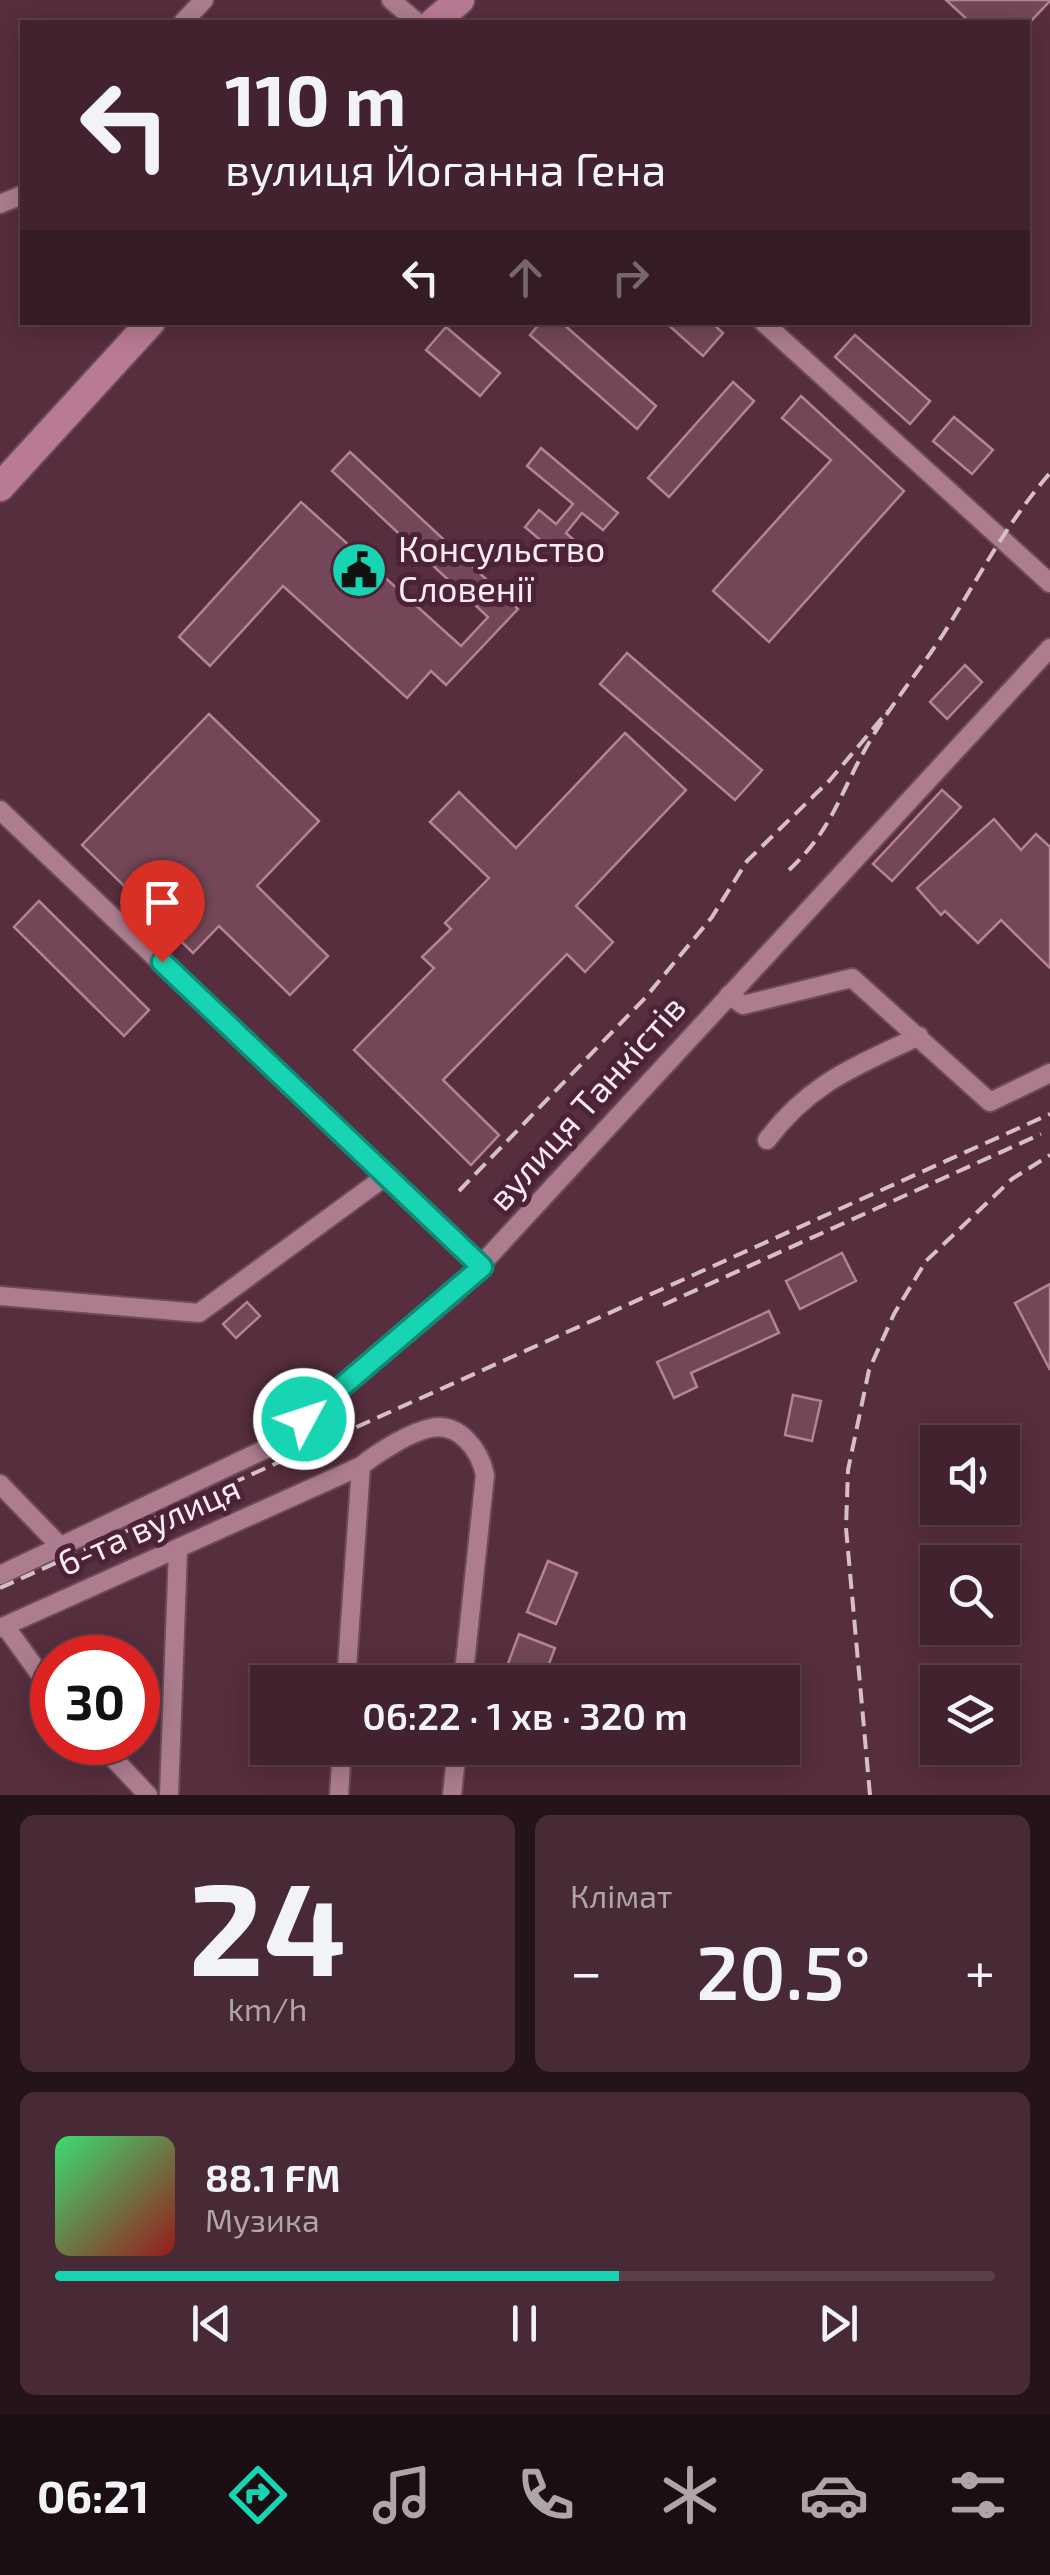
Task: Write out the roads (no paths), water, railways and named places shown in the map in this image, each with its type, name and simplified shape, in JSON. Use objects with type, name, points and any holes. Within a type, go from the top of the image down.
[{"type":"main road","points":[[0,488],[148,325]]},
{"type":"street","points":[[185,20],[204,0]]},
{"type":"street","points":[[391,0],[415,20]]},
{"type":"street","points":[[766,325],[1050,583]]},
{"type":"street","name":"вулиця Танкістів","points":[[0,1575],[274,1444],[482,1267],[1050,648]]},
{"type":"street","points":[[0,810],[482,1267]]},
{"type":"street","points":[[730,995],[743,1005],[852,978],[990,1102],[1050,1074]]},
{"type":"street","points":[[767,1140],[796,1104],[818,1088],[920,1036]]},
{"type":"street","points":[[0,1296],[199,1314],[386,1176]]},
{"type":"street","name":"6-та вулиця","points":[[2,1627],[360,1466],[379,1452],[431,1428],[456,1433],[475,1447],[482,1460],[484,1475],[465,1665]]},
{"type":"street","points":[[347,1665],[360,1466]]},
{"type":"street","points":[[0,1484],[61,1548]]},
{"type":"street","points":[[169,1795],[178,1550]]},
{"type":"street","points":[[2,1627],[30,1662]]},
{"type":"street","points":[[120,1765],[148,1795]]},
{"type":"street","points":[[339,1795],[341,1765]]},
{"type":"street","points":[[452,1795],[455,1765]]},
{"type":"railway","points":[[789,870],[817,839],[879,727],[944,633],[1006,531],[1050,473]]},
{"type":"railway","points":[[459,1191],[645,998],[712,917],[747,861],[830,780],[888,711]]},
{"type":"railway","points":[[0,1588],[1050,1114]]},
{"type":"railway","points":[[663,1305],[1041,1134]]},
{"type":"railway","points":[[870,1795],[846,1528],[848,1470],[869,1370],[894,1314],[926,1261],[1012,1179],[1050,1155]]},
{"type":"place","name":"Консульство Словенії","points":[[359,570]]}]
